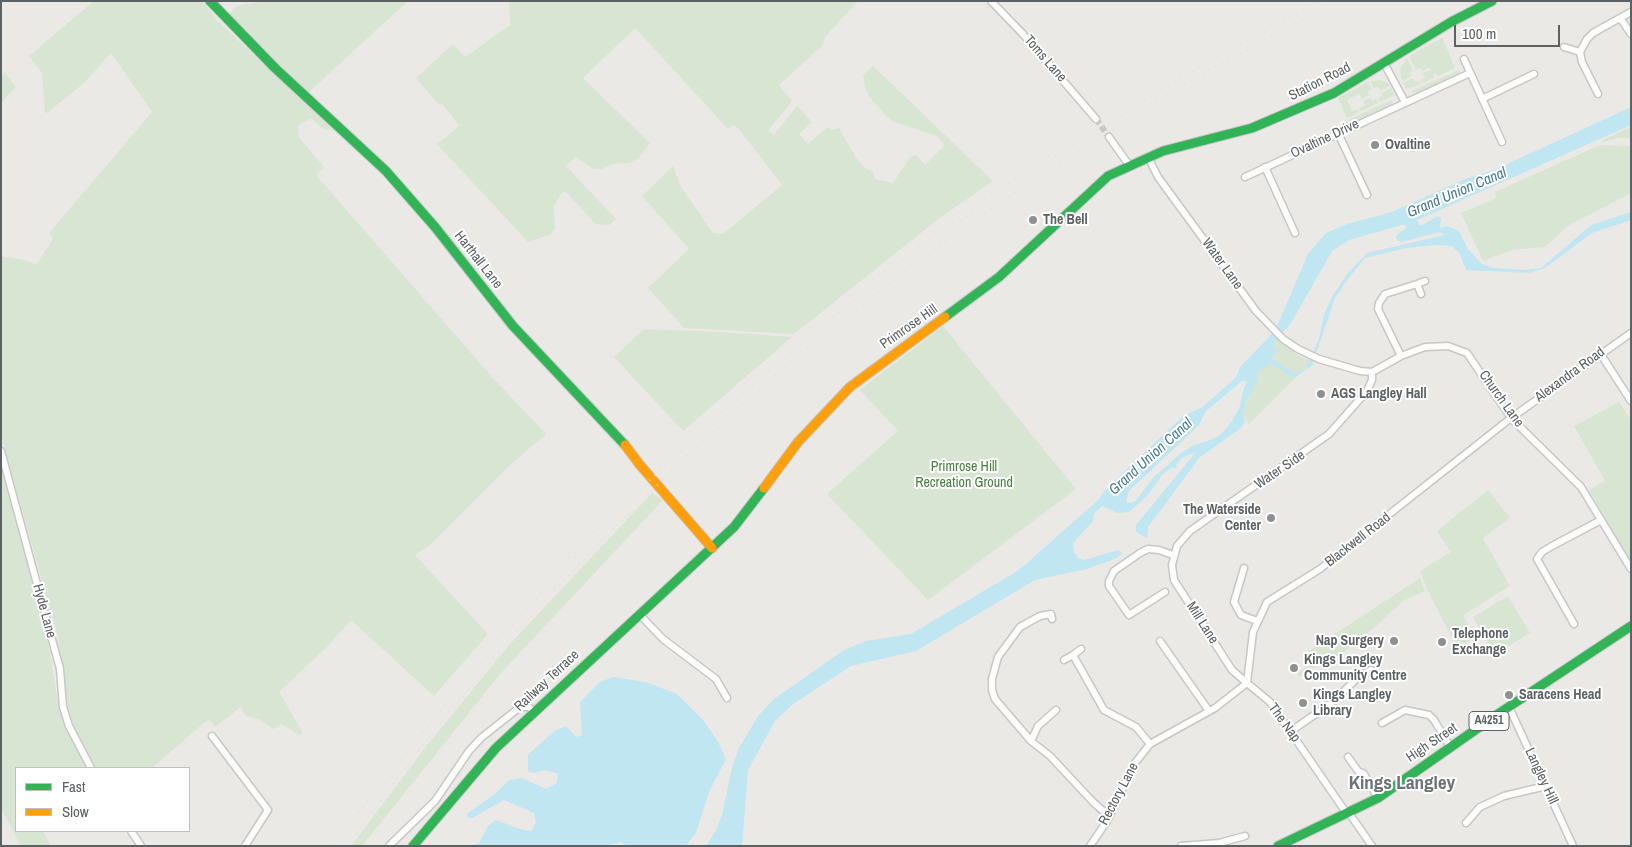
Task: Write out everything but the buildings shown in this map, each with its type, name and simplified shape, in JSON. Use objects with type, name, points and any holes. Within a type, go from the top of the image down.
[{"type":"street","name":"Harthall Lane","points":[[210,1],[275,68],[386,171],[435,227],[514,326],[619,436],[640,465],[712,548]]},
{"type":"street","name":"Toms Lane","points":[[991,1],[1022,33],[1096,119]]},
{"type":"street","name":"Station Road","points":[[1148,157],[1203,139],[1252,128],[1276,119],[1334,92],[1451,22],[1492,1]]},
{"type":"street","points":[[1598,94],[1582,62],[1580,52],[1586,39],[1593,33],[1631,12]]},
{"type":"street","points":[[1621,19],[1631,34]]},
{"type":"street","points":[[1564,47],[1580,52]]},
{"type":"street","points":[[1464,59],[1502,142]]},
{"type":"street","points":[[1384,63],[1405,102]]},
{"type":"street","name":"Ovaltine Drive","points":[[1245,176],[1470,73]]},
{"type":"street","points":[[1482,99],[1534,74]]},
{"type":"street","points":[[1338,133],[1367,195]]},
{"type":"street","points":[[1109,137],[1129,165]]},
{"type":"street","name":"Primrose Hill","points":[[712,548],[734,527],[798,442],[850,387],[999,277],[1096,186],[1117,170],[1148,157]]},
{"type":"street","name":"Water Lane","points":[[1148,157],[1158,177],[1256,311],[1283,339],[1319,360],[1360,371],[1372,372]]},
{"type":"street","points":[[1265,167],[1295,233]]},
{"type":"street","points":[[1401,356],[1378,309],[1379,303],[1385,294],[1424,281]]},
{"type":"street","points":[[1417,284],[1421,294]]},
{"type":"street","name":"Alexandra Road","points":[[1511,418],[1600,353],[1631,333]]},
{"type":"street","name":"Church Lane","points":[[1372,372],[1401,356],[1437,345],[1459,348],[1473,360],[1511,418],[1581,487],[1631,569]]},
{"type":"street","points":[[1600,353],[1630,397]]},
{"type":"street","name":"Water Side","points":[[1173,555],[1177,546],[1190,531],[1329,434],[1367,391],[1372,380],[1372,372]]},
{"type":"street","name":"Blackwell Road","points":[[1247,684],[1250,646],[1257,621],[1267,602],[1320,569],[1511,418]]},
{"type":"street","name":"Hyde Lane","points":[[1,451],[60,669],[63,707],[70,726],[90,767]]},
{"type":"street","points":[[1574,624],[1537,559],[1542,552],[1601,520]]},
{"type":"street","name":"Railway Terrace","points":[[413,846],[496,748],[712,548]]},
{"type":"street","points":[[1165,592],[1127,616],[1109,586],[1111,574],[1148,549],[1173,555]]},
{"type":"street","name":"Mill Lane","points":[[1173,555],[1172,573],[1174,580],[1232,670],[1247,684]]},
{"type":"street","points":[[1244,568],[1234,602],[1241,614],[1257,621]]},
{"type":"street","points":[[1051,614],[1029,620],[1020,627],[998,657],[992,679],[992,690],[995,699],[1030,741],[1050,756],[1098,807],[1110,813]]},
{"type":"street","points":[[640,615],[663,639],[716,679],[726,698]]},
{"type":"street","name":"High Street","points":[[1348,813],[1378,798],[1509,707],[1631,626]]},
{"type":"street","points":[[1160,641],[1208,711]]},
{"type":"street","points":[[1064,660],[1081,649]]},
{"type":"street","points":[[1072,655],[1104,710],[1136,727],[1150,744],[1208,711],[1247,684]]},
{"type":"street","points":[[1290,731],[1333,702],[1358,677],[1371,670]]},
{"type":"street","name":"The Nap","points":[[1247,684],[1270,702],[1372,846]]},
{"type":"street","points":[[389,846],[435,801],[469,751],[481,738],[520,707],[530,707],[534,712]]},
{"type":"street","name":"Langley Hill","points":[[1509,707],[1573,846]]},
{"type":"street","points":[[1030,741],[1038,726],[1056,710]]},
{"type":"street","points":[[1382,724],[1405,710],[1428,715],[1434,720],[1451,748]]},
{"type":"street","points":[[212,736],[268,810],[246,846]]},
{"type":"street","name":"Rectory Lane","points":[[1090,846],[1110,813],[1123,784],[1150,744]]},
{"type":"street","points":[[1348,757],[1358,771],[1364,774],[1378,798]]},
{"type":"street","points":[[1466,823],[1480,807],[1504,796],[1546,786]]},
{"type":"street","name":"A4251","points":[[1278,846],[1348,813]]},
{"type":"street","points":[[131,832],[142,846]]},
{"type":"street","points":[[1181,846],[1219,843],[1245,836]]},
{"type":"green space","points":[[94,1],[203,1],[216,19],[334,131],[323,129],[311,118],[298,126],[299,137],[324,167],[316,175],[493,378],[546,434],[510,465],[430,545],[415,555],[488,634],[434,696],[351,620],[328,646],[279,692],[303,733],[300,735],[281,724],[273,729],[258,719],[246,716],[241,707],[215,727],[210,720],[205,722],[153,767],[94,767],[74,727],[66,703],[58,637],[1,435],[1,256],[25,260],[36,265],[53,239],[49,233],[152,112],[111,53],[84,83],[47,113],[45,112],[42,73],[29,56]]},
{"type":"green space","points":[[266,1],[408,1],[309,92],[228,17],[234,8],[241,5]]},
{"type":"green space","points":[[509,1],[858,1],[825,37],[823,45],[779,85],[792,101],[768,131],[774,135],[797,106],[812,122],[799,134],[808,144],[828,127],[831,130],[839,128],[857,159],[865,168],[873,172],[875,179],[893,183],[911,156],[916,155],[925,165],[944,146],[943,143],[937,136],[892,121],[885,115],[869,96],[865,87],[863,75],[873,66],[993,181],[941,217],[794,334],[684,328],[648,288],[689,249],[642,196],[673,166],[681,187],[713,233],[723,234],[782,185],[738,128],[733,125],[728,129],[635,28],[583,78],[650,143],[639,158],[629,163],[593,169],[576,157],[566,166],[616,219],[609,225],[596,224],[565,191],[554,206],[555,229],[550,235],[528,242],[437,144],[459,126],[442,103],[439,105],[416,78],[453,44],[465,57],[510,25]]},
{"type":"green space","points":[[1442,38],[1455,68],[1438,76],[1436,73],[1433,74],[1435,77],[1422,83],[1421,80],[1425,78],[1423,73],[1431,70],[1431,67],[1422,71],[1420,68],[1416,70],[1409,56]]},
{"type":"green space","points":[[1407,58],[1413,71],[1410,72],[1412,76],[1402,81],[1400,69]]},
{"type":"green space","points":[[1459,70],[1460,74],[1414,95],[1412,91]]},
{"type":"green space","points":[[5,72],[16,87],[1,103],[1,76]]},
{"type":"green space","points":[[1413,78],[1415,82],[1419,81],[1421,84],[1406,89],[1403,83]]},
{"type":"green space","points":[[1381,80],[1390,86],[1380,91],[1378,87],[1374,89],[1370,81]]},
{"type":"green space","points":[[1368,82],[1372,89],[1368,92],[1369,95],[1362,99],[1359,94],[1347,100],[1352,111],[1358,109],[1359,112],[1347,118],[1338,98]]},
{"type":"green space","points":[[1391,88],[1395,95],[1380,102],[1378,99],[1382,96],[1381,93]]},
{"type":"green space","points":[[1371,98],[1372,101],[1376,99],[1378,103],[1361,111],[1359,108],[1365,105],[1363,101]]},
{"type":"green space","points":[[1391,100],[1393,105],[1348,126],[1346,121]]},
{"type":"green space","points":[[1631,127],[1631,138],[1618,138],[1604,142],[1603,140]]},
{"type":"green space","points":[[1600,145],[1631,146],[1631,193],[1569,225],[1545,247],[1512,250],[1483,261],[1461,213],[1496,198],[1495,192]]},
{"type":"green space","name":"Primrose Hill Recreation Ground","points":[[943,326],[1076,489],[928,600],[827,494],[898,431],[860,390]]},
{"type":"green space","points":[[644,329],[792,337],[683,431],[614,357]]},
{"type":"green space","points":[[1278,337],[1297,355],[1310,361],[1305,370],[1294,374],[1272,359],[1276,351],[1273,344]]},
{"type":"green space","points":[[1269,363],[1296,377],[1249,424],[1243,414],[1247,400],[1259,369]]},
{"type":"green space","points":[[1619,402],[1631,420],[1631,561],[1589,490],[1605,481],[1574,426]]},
{"type":"green space","points":[[1,464],[50,652],[58,703],[64,722],[86,767],[15,767],[15,832],[44,832],[51,846],[21,846],[1,808]]},
{"type":"green space","points":[[1488,490],[1510,518],[1483,538],[1510,586],[1463,615],[1475,637],[1459,647],[1450,634],[1420,571],[1451,552],[1437,531]]},
{"type":"green space","points":[[652,493],[663,500],[501,673],[362,846],[351,846],[428,744],[510,644]]},
{"type":"green space","points":[[1420,578],[1425,591],[1403,601],[1373,629],[1329,664],[1325,660],[1299,677],[1297,673],[1313,663],[1306,653]]},
{"type":"green space","points":[[1508,596],[1530,633],[1495,654],[1473,617]]},
{"type":"water","name":"Grand Union Canal","points":[[1631,107],[1631,125],[1417,220],[1419,225],[1422,225],[1438,216],[1441,218],[1440,228],[1447,226],[1459,231],[1468,249],[1482,264],[1493,268],[1523,270],[1541,268],[1591,225],[1631,212],[1631,220],[1592,233],[1545,268],[1529,273],[1466,270],[1460,254],[1452,246],[1436,245],[1406,248],[1365,258],[1335,298],[1312,366],[1294,378],[1269,363],[1263,369],[1259,369],[1256,383],[1247,399],[1243,414],[1245,421],[1241,428],[1200,457],[1148,527],[1147,538],[1136,532],[1136,525],[1196,452],[1182,458],[1176,465],[1177,468],[1171,468],[1163,474],[1147,496],[1129,512],[1118,513],[1102,506],[1094,514],[1093,521],[1073,543],[1074,552],[1078,558],[1084,560],[1118,550],[1122,553],[1117,558],[1087,569],[1035,580],[916,651],[851,666],[793,704],[775,721],[748,770],[742,846],[706,846],[716,830],[722,815],[732,768],[739,748],[758,716],[774,699],[844,650],[866,641],[911,634],[1026,564],[1098,500],[1106,489],[1183,416],[1203,407],[1236,377],[1241,366],[1269,337],[1278,324],[1308,254],[1326,233],[1347,224],[1392,212],[1465,179],[1492,171]],"holes":[[[1405,224],[1406,228],[1396,236],[1397,240],[1401,242],[1440,232],[1445,235],[1367,253],[1347,274],[1333,295],[1324,314],[1319,339],[1305,370],[1294,373],[1272,359],[1276,351],[1273,344],[1291,323],[1332,251],[1349,240]],[[1242,381],[1247,382],[1240,406],[1232,421],[1221,434],[1192,446],[1181,453],[1154,477],[1135,501],[1131,503],[1126,502],[1129,491],[1199,425],[1206,411]]]},
{"type":"water","points":[[613,677],[646,682],[677,694],[704,721],[718,742],[726,759],[709,792],[696,833],[686,846],[627,846],[621,842],[605,846],[468,846],[479,843],[488,826],[496,820],[531,831],[536,822],[534,813],[504,800],[472,818],[468,818],[467,814],[496,793],[509,780],[522,778],[546,789],[557,783],[558,774],[546,770],[534,773],[528,772],[528,755],[554,731],[566,726],[576,737],[582,735],[580,702],[600,682]]},
{"type":"tunnel","points":[[1096,119],[1109,137]]},
{"type":"railway","points":[[1055,156],[1200,66],[1319,1]]},
{"type":"railway","points":[[347,846],[425,742],[507,643],[561,583],[692,450],[775,375],[927,254],[1045,171],[1204,73],[1338,1]]},
{"type":"railway","points":[[985,199],[1059,148]]},
{"type":"railway","points":[[960,221],[993,198]]},
{"type":"railway","points":[[873,280],[964,214]]},
{"type":"railway","points":[[596,536],[648,482],[733,401],[821,326],[882,280]]},
{"type":"railway","points":[[569,558],[599,527]]},
{"type":"railway","points":[[368,805],[419,737],[501,637],[578,554]]},
{"type":"railway","points":[[334,846],[369,798]]},
{"type":"traffic: fast","points":[[210,1],[275,68],[386,171],[435,227],[513,326],[625,445]]},
{"type":"traffic: fast","points":[[945,317],[999,277],[1108,176],[1163,151],[1252,128],[1334,93],[1451,22],[1492,1]]},
{"type":"traffic: fast","points":[[413,846],[496,748],[734,527],[764,488]]},
{"type":"traffic: fast","points":[[1278,846],[1378,798],[1498,714],[1631,626]]},
{"type":"traffic: slow","points":[[764,488],[798,442],[850,387],[945,317]]},
{"type":"traffic: slow","points":[[625,445],[712,548]]},
{"type":"place","name":"Ovaltine","points":[[1375,145]]},
{"type":"place","name":"The Bell","points":[[1033,220]]},
{"type":"place","name":"AGS Langley Hall","points":[[1321,394]]},
{"type":"place","name":"The Waterside Center","points":[[1271,518]]},
{"type":"place","name":"Nap Surgery","points":[[1394,641]]},
{"type":"place","name":"Telephone Exchange","points":[[1442,642]]},
{"type":"place","name":"Kings Langley Community Centre","points":[[1294,668]]},
{"type":"place","name":"Saracens Head","points":[[1509,695]]},
{"type":"place","name":"Kings Langley Library","points":[[1303,703]]},
{"type":"district","name":"Kings Langley","points":[[1402,784]]}]
